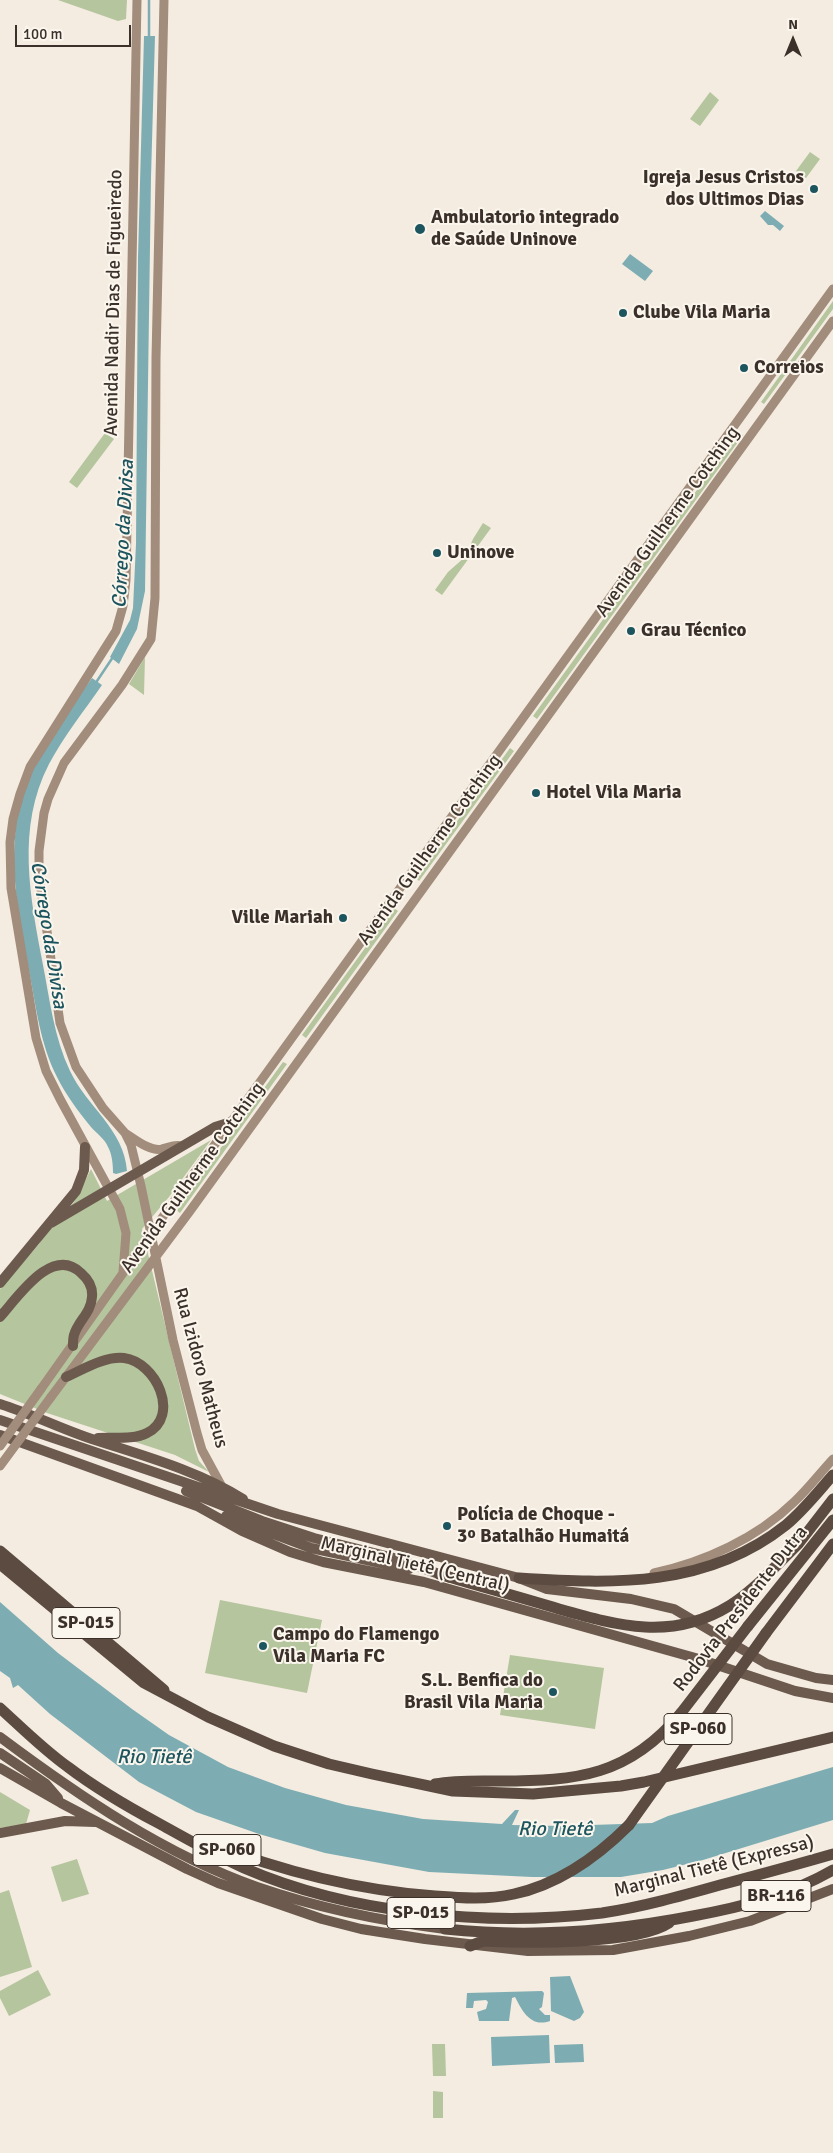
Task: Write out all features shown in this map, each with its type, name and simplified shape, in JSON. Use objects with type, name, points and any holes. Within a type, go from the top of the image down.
[{"type":"highway","points":[[51,1223],[215,1127],[231,1122]]},
{"type":"highway","points":[[0,1282],[51,1223],[80,1184],[84,1170],[85,1147]]},
{"type":"highway","points":[[0,1317],[39,1274],[50,1267],[61,1265],[79,1270],[87,1278],[92,1296],[85,1317],[74,1334],[73,1346]]},
{"type":"highway","points":[[66,1377],[99,1362],[124,1358],[139,1364],[154,1378],[159,1386],[164,1412],[159,1423],[154,1428],[145,1434],[91,1438]]},
{"type":"highway","points":[[0,1397],[12,1408]]},
{"type":"highway","points":[[0,1404],[160,1461],[221,1485],[259,1508]]},
{"type":"highway","points":[[0,1420],[259,1508],[519,1578],[547,1589],[631,1599],[674,1609],[767,1664],[816,1678],[833,1680]]},
{"type":"highway","name":"Marginal Tietê (Central)","points":[[0,1436],[198,1506],[242,1531],[290,1552],[323,1562],[424,1582],[699,1659],[795,1691],[833,1698]]},
{"type":"highway","points":[[112,1459],[262,1521],[314,1538],[394,1558],[444,1576]]},
{"type":"highway","points":[[519,1578],[612,1582],[672,1576],[732,1558],[758,1544],[786,1524],[833,1475]]},
{"type":"highway","points":[[198,1506],[311,1548],[444,1576],[621,1626],[643,1628],[675,1626],[716,1613],[730,1606],[762,1580],[799,1543],[833,1499]]},
{"type":"highway","name":"Rodovia Presidente Dutra","points":[[426,1785],[446,1782],[532,1781],[580,1776],[599,1772],[623,1763],[649,1746],[682,1714],[748,1626],[833,1520]]},
{"type":"highway","name":"Rodovia Presidente Dutra","points":[[186,1839],[200,1840],[268,1864],[376,1889],[454,1898],[487,1898],[514,1894],[574,1871],[610,1844],[629,1825],[766,1633],[833,1546]]},
{"type":"highway","name":"SP-015","points":[[0,1551],[171,1696],[208,1717],[274,1746],[329,1764],[453,1791],[533,1794],[621,1786],[833,1737]]},
{"type":"highway","name":"SP-015","points":[[0,1564],[128,1671],[156,1691],[171,1696]]},
{"type":"highway","name":"Marginal Tietê (Expressa)","points":[[0,1708],[66,1766],[86,1781],[186,1839],[244,1868],[289,1884],[350,1900],[410,1911],[476,1918],[547,1918],[602,1913],[668,1900],[833,1854]]},
{"type":"highway","points":[[0,1737],[75,1791],[163,1844],[238,1879],[326,1907],[390,1922],[445,1929],[504,1933],[574,1933],[673,1920]]},
{"type":"highway","points":[[0,1753],[46,1784],[61,1803]]},
{"type":"highway","points":[[0,1768],[61,1803],[218,1883],[308,1915],[361,1929],[470,1946],[528,1951],[613,1950],[689,1936],[750,1922],[833,1889]]},
{"type":"highway","points":[[0,1833],[65,1821],[100,1822]]},
{"type":"highway","name":"BR-116","points":[[673,1920],[716,1912],[788,1893],[833,1870]]},
{"type":"highway","points":[[445,1929],[469,1925],[577,1923],[653,1910],[668,1900]]},
{"type":"highway","points":[[470,1946],[483,1941],[570,1942],[630,1935],[658,1930],[673,1920]]},
{"type":"main road","name":"Avenida Nadir Dias de Figueiredo","points":[[123,1274],[126,1233],[120,1209],[85,1147],[46,1071],[36,1038],[11,888],[10,842],[17,804],[30,767],[116,631],[123,606],[127,570],[137,0]]},
{"type":"main road","points":[[150,1235],[131,1145],[125,1133],[87,1086],[76,1067],[60,1023],[41,895],[39,851],[48,799],[64,763],[122,685],[151,639],[155,598],[156,358],[164,0]]},
{"type":"main road","name":"Avenida Guilherme Cotching","points":[[0,1446],[231,1122],[833,289]]},
{"type":"main road","name":"Avenida Guilherme Cotching","points":[[0,1466],[156,1257],[833,321]]},
{"type":"main road","points":[[125,1133],[143,1145],[156,1150],[173,1144],[182,1146]]},
{"type":"main road","name":"Rua Izidoro Matheus","points":[[150,1235],[197,1433],[202,1450],[221,1485]]},
{"type":"main road","points":[[612,1582],[688,1564],[742,1540],[777,1517],[794,1502],[833,1459]]},
{"type":"green space","points":[[58,0],[127,0],[126,19],[118,21]]},
{"type":"green space","points":[[710,92],[719,100],[700,126],[690,119]]},
{"type":"green space","points":[[810,152],[820,159],[806,178],[796,171]]},
{"type":"green space","points":[[833,301],[833,309],[764,404],[761,402]]},
{"type":"green space","points":[[739,432],[743,435],[537,719],[533,716]]},
{"type":"green space","points":[[105,433],[114,439],[77,488],[69,482]]},
{"type":"green space","points":[[483,523],[491,528],[442,595],[435,590],[448,572],[465,557]]},
{"type":"green space","points":[[145,657],[144,695],[129,684]]},
{"type":"green space","points":[[510,748],[514,751],[419,881],[416,878]]},
{"type":"green space","points":[[394,908],[398,911],[306,1038],[302,1035]]},
{"type":"green space","points":[[283,1062],[287,1064],[180,1213],[176,1210]]},
{"type":"green space","points":[[211,1140],[169,1197],[142,1229],[195,1449],[199,1461],[209,1472],[175,1455],[47,1413],[0,1394],[0,1289],[39,1244],[49,1228],[74,1202],[91,1169],[107,1201]]},
{"type":"green space","name":"Campo do Flamengo Vila Maria FC","points":[[220,1600],[322,1620],[307,1693],[205,1673]]},
{"type":"green space","name":"S.L. Benfica do Brasil Vila Maria","points":[[510,1655],[604,1668],[595,1729],[500,1715]]},
{"type":"green space","points":[[0,1792],[30,1810],[26,1824],[0,1828]]},
{"type":"green space","points":[[77,1859],[89,1894],[62,1902],[51,1867]]},
{"type":"green space","points":[[9,1890],[32,1967],[0,1977],[0,1893]]},
{"type":"green space","points":[[38,1970],[51,1995],[9,2016],[0,1998],[0,1991]]},
{"type":"green space","points":[[432,2044],[445,2044],[446,2076],[433,2076]]},
{"type":"green space","points":[[433,2091],[443,2092],[443,2118],[433,2118]]},
{"type":"water","points":[[144,36],[155,36],[145,591],[137,629],[119,664],[110,657],[130,620],[133,608],[136,544],[138,257]]},
{"type":"water","points":[[765,211],[784,226],[780,231],[773,225],[768,225],[760,216]]},
{"type":"water","points":[[630,254],[653,271],[645,281],[622,264]]},
{"type":"water","points":[[92,678],[102,685],[55,754],[39,788],[32,813],[29,838],[30,888],[56,1032],[70,1071],[77,1084],[112,1130],[119,1143],[127,1171],[116,1174],[113,1173],[107,1144],[68,1097],[46,1051],[39,1025],[19,919],[14,868],[17,817],[23,791],[32,766],[52,732]]},
{"type":"water","name":"Rio Tietê","points":[[0,1602],[58,1653],[169,1735],[228,1767],[285,1788],[346,1805],[423,1819],[502,1824],[515,1810],[519,1810],[512,1825],[561,1826],[652,1823],[668,1816],[833,1767],[833,1820],[703,1860],[663,1870],[621,1877],[532,1877],[429,1872],[325,1853],[259,1834],[196,1812],[139,1782],[50,1714],[18,1685],[13,1688],[10,1678],[0,1671]]},
{"type":"water","points":[[570,1976],[584,2012],[580,2018],[574,2021],[551,2011],[550,1977]]},
{"type":"water","points":[[542,1991],[544,1993],[542,2007],[539,2009],[545,2015],[550,2015],[550,2021],[543,2023],[532,2020],[524,2012],[515,1997],[512,1998],[509,2021],[479,2021],[477,2012],[486,2009],[488,2002],[486,2000],[474,2001],[473,2008],[466,2008],[467,1993]]},
{"type":"water","points":[[549,2035],[550,2063],[492,2066],[491,2037]]},
{"type":"water","points":[[583,2044],[584,2062],[555,2063],[554,2045]]},
{"type":"waterway","name":"Córrego da Divisa","points":[[149,0],[149,38]]},
{"type":"waterway","name":"Córrego da Divisa","points":[[95,684],[113,657]]},
{"type":"place","name":"Igreja Jesus Cristos dos Ultimos Dias","points":[[814,189]]},
{"type":"place","name":"Ambulatorio integrado de Saúde Uninove","points":[[420,229]]},
{"type":"place","name":"Clube Vila Maria","points":[[623,313]]},
{"type":"place","name":"Correios","points":[[744,368]]},
{"type":"place","name":"Uninove","points":[[437,553]]},
{"type":"place","name":"Grau Técnico","points":[[631,631]]},
{"type":"place","name":"Hotel Vila Maria","points":[[536,793]]},
{"type":"place","name":"Ville Mariah","points":[[343,918]]},
{"type":"place","name":"Polícia de Choque - 3º Batalhão Humaitá","points":[[447,1526]]},
{"type":"place","name":"Campo do Flamengo Vila Maria FC","points":[[263,1646]]},
{"type":"place","name":"S.L. Benfica do Brasil Vila Maria","points":[[553,1692]]}]
